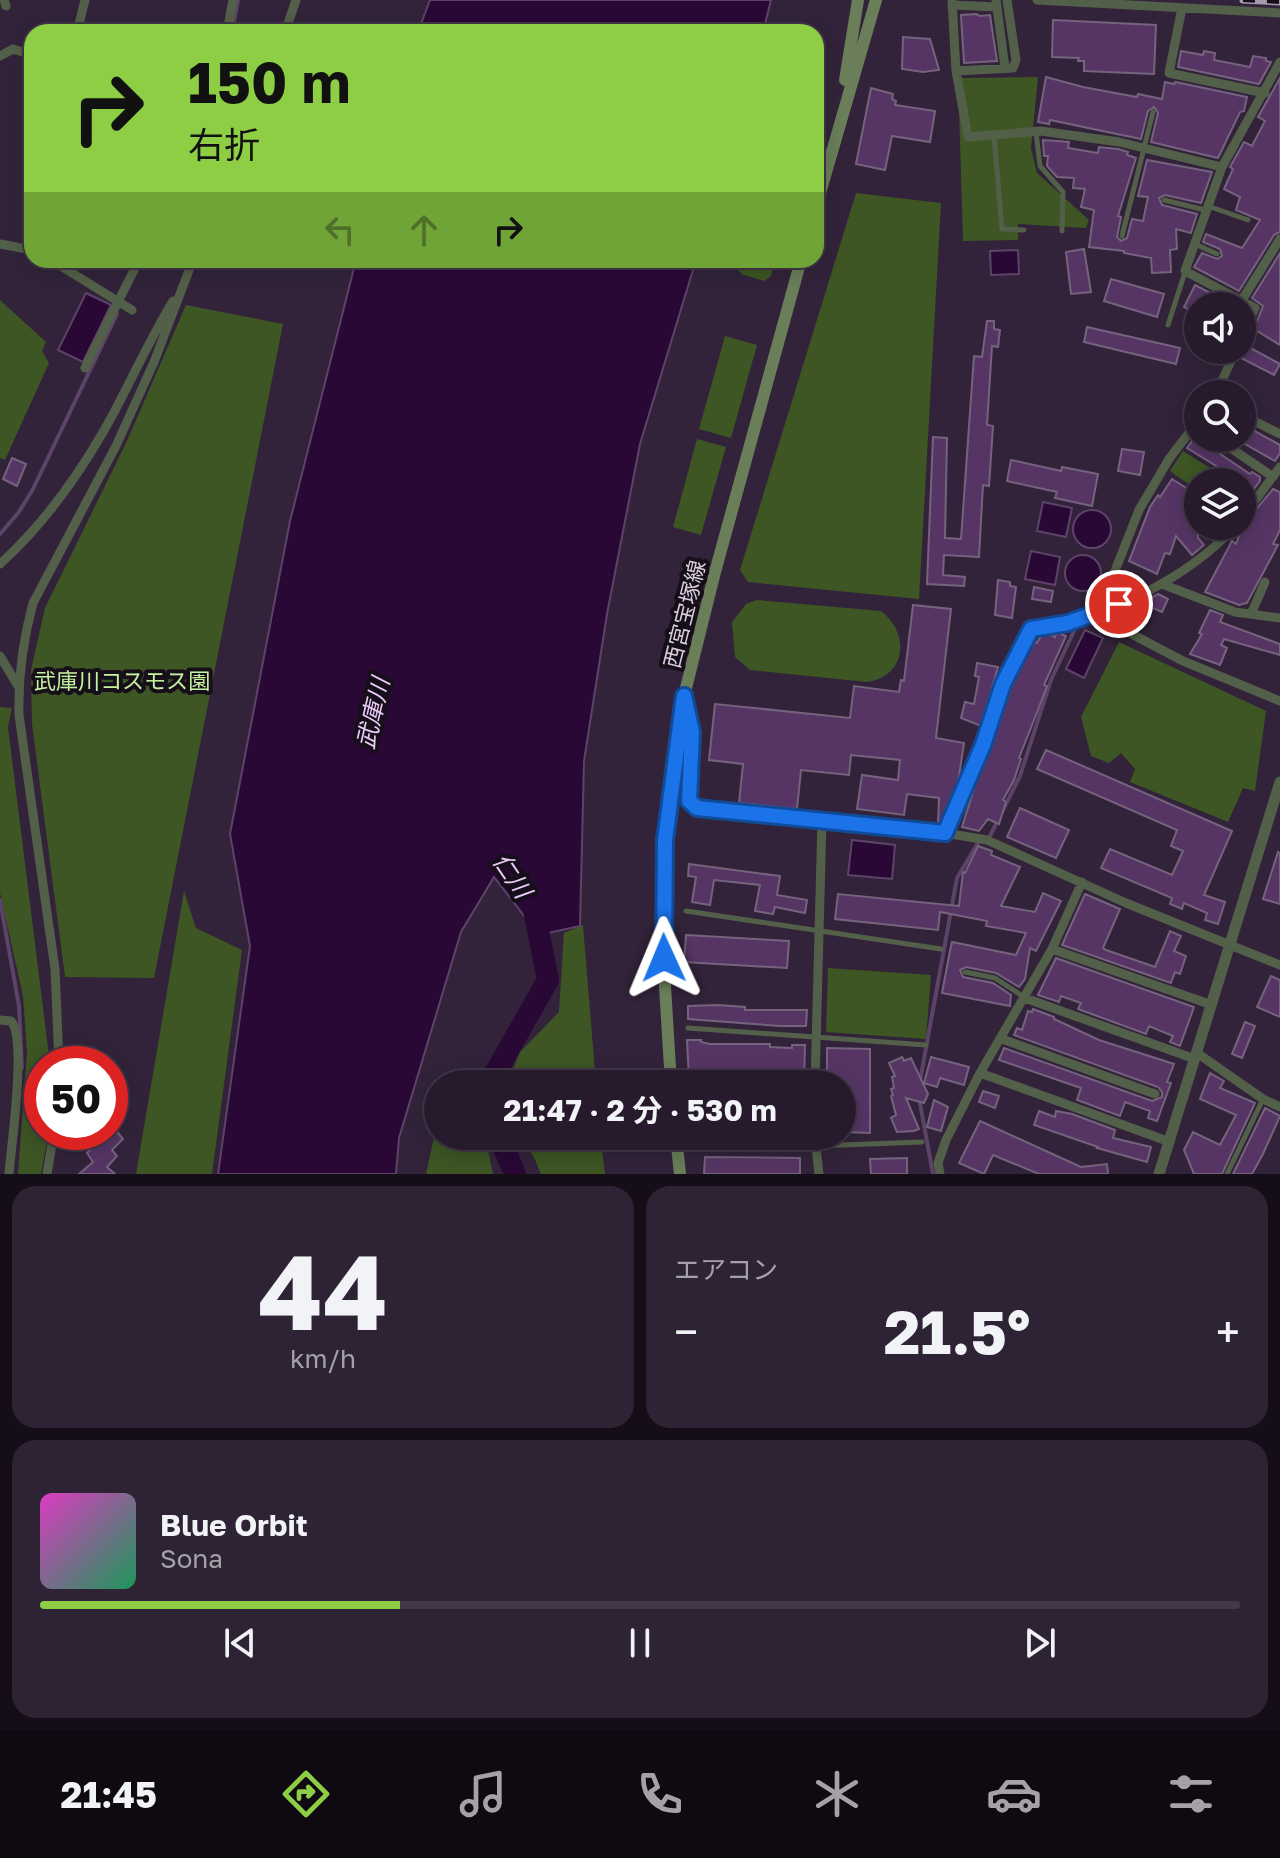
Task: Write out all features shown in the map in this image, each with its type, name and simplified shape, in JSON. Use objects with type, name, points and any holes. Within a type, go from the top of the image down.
[{"type":"main road","points":[[838,128],[858,0]]},
{"type":"main road","points":[[824,178],[876,0]]},
{"type":"main road","name":"西宮宝塚線","points":[[670,1070],[663,931],[664,855],[672,772],[684,696],[799,268]]},
{"type":"main road","points":[[677,1150],[680,1174]]},
{"type":"street","points":[[79,24],[85,0]]},
{"type":"street","points":[[228,24],[233,0]]},
{"type":"street","points":[[288,24],[296,0]]},
{"type":"street","points":[[956,71],[1013,68],[1016,60],[1007,0]]},
{"type":"street","points":[[1037,0],[1280,13]]},
{"type":"street","points":[[1005,68],[996,3],[952,2],[956,71],[968,137],[1036,132],[1143,148],[1222,167]]},
{"type":"street","points":[[1182,8],[1169,73],[1265,93]]},
{"type":"street","points":[[0,56],[13,49],[24,52]]},
{"type":"street","points":[[1226,292],[1185,271],[1222,167],[1280,62]]},
{"type":"street","points":[[1247,292],[1280,239]]},
{"type":"street","points":[[0,244],[24,248]]},
{"type":"street","points":[[64,268],[132,310]]},
{"type":"street","points":[[85,368],[135,268]]},
{"type":"street","points":[[58,1046],[55,969],[19,715],[18,686],[33,603],[116,446],[154,362],[190,268]]},
{"type":"street","points":[[0,564],[39,526],[65,492],[105,429],[186,280]]},
{"type":"street","points":[[1256,422],[1280,434]]},
{"type":"street","points":[[1098,614],[1139,510],[1169,459],[1184,440]]},
{"type":"street","points":[[1236,452],[1273,477]]},
{"type":"street","points":[[1256,499],[1280,467]]},
{"type":"street","points":[[945,833],[983,745],[1003,684],[1031,629],[1098,614],[1162,584],[1209,553],[1222,540]]},
{"type":"street","points":[[1251,614],[1265,582]]},
{"type":"street","points":[[1162,584],[1235,612],[1280,618]]},
{"type":"street","points":[[1098,614],[1183,661],[1280,701]]},
{"type":"street","points":[[0,656],[18,686]]},
{"type":"street","points":[[684,696],[692,732],[689,801],[697,808],[987,840],[1195,933],[1280,965]]},
{"type":"street","points":[[1162,1173],[1280,782]]},
{"type":"street","points":[[816,1070],[822,820]]},
{"type":"street","points":[[940,1174],[938,1163],[946,1140],[980,1073],[1052,949],[1082,882]]},
{"type":"street","points":[[1052,949],[1212,1005]]},
{"type":"street","points":[[1025,998],[1196,1056],[1280,1107]]},
{"type":"street","points":[[0,1020],[11,1021],[17,1031],[18,1068],[9,1174]]},
{"type":"street","points":[[1002,1039],[1155,1094]]},
{"type":"street","points":[[980,1073],[1170,1142]]},
{"type":"street","points":[[47,1174],[51,1150]]},
{"type":"street","points":[[817,1150],[819,1174]]},
{"type":"lane","points":[[1122,236],[1153,112]]},
{"type":"lane","points":[[1036,132],[1040,166],[1063,192],[1062,231]]},
{"type":"lane","points":[[994,135],[1002,229],[1024,230]]},
{"type":"lane","points":[[1164,200],[1208,208],[1248,220]]},
{"type":"lane","points":[[1195,244],[1217,254]]},
{"type":"lane","points":[[1168,325],[1185,271]]},
{"type":"lane","points":[[686,911],[941,949]]},
{"type":"lane","points":[[965,972],[995,978],[1025,998]]},
{"type":"lane","points":[[688,1028],[926,1045]]},
{"type":"lane","points":[[1227,1174],[1263,1099]]},
{"type":"lane","points":[[856,1141],[922,1142]]},
{"type":"green space","points":[[1038,77],[1031,148],[1037,173],[1089,220],[1086,228],[1018,224],[1018,240],[963,241],[958,78]]},
{"type":"green space","points":[[856,193],[941,203],[919,599],[748,582],[740,570]]},
{"type":"green space","points":[[773,268],[771,276],[764,281],[741,274],[738,269]]},
{"type":"green space","points":[[0,300],[46,342],[42,351],[49,363],[5,460],[0,458]]},
{"type":"green space","name":"武庫川コスモス園","points":[[186,305],[283,324],[154,978],[65,977],[32,724],[31,670],[45,608],[126,443]]},
{"type":"green space","points":[[725,336],[757,345],[731,438],[699,429]]},
{"type":"green space","points":[[697,439],[726,447],[701,535],[673,527]]},
{"type":"green space","points":[[1183,451],[1210,468],[1184,468],[1184,481],[1170,471]]},
{"type":"green space","points":[[757,600],[881,611],[897,631],[900,652],[897,663],[880,678],[867,682],[750,670],[735,657],[732,622],[746,604]]},
{"type":"green space","points":[[1119,642],[1266,711],[1255,791],[1243,788],[1228,822],[1130,782],[1135,769],[1121,753],[1109,763],[1091,756],[1081,717]]},
{"type":"green space","points":[[0,707],[12,708],[8,727],[48,1046],[27,1046],[23,996],[0,893]]},
{"type":"green space","points":[[184,891],[196,928],[242,950],[212,1174],[136,1174]]},
{"type":"green space","points":[[583,925],[595,1070],[513,1070],[520,1052],[559,1012],[564,933]]},
{"type":"green space","points":[[828,968],[931,975],[926,1039],[826,1032]]},
{"type":"green space","points":[[24,1093],[24,1150],[46,1150],[41,1174],[18,1174]]},
{"type":"green space","points":[[431,1150],[488,1150],[493,1174],[426,1174]]},
{"type":"green space","points":[[529,1150],[602,1150],[605,1174],[541,1174]]},
{"type":"water","points":[[430,0],[771,0],[765,24],[421,24]]},
{"type":"water","points":[[1018,250],[1019,274],[991,275],[990,251]]},
{"type":"water","name":"武庫川","points":[[354,268],[694,268],[640,444],[607,614],[584,761],[580,926],[539,935],[494,877],[461,932],[399,1138],[396,1174],[218,1174],[250,946],[230,834],[290,521]]},
{"type":"water","points":[[86,293],[111,305],[83,362],[58,350]]},
{"type":"water","points":[[1043,502],[1072,508],[1066,537],[1037,531]]},
{"type":"water","points":[[1092,510],[1105,516],[1111,529],[1105,542],[1092,548],[1079,542],[1073,529],[1079,516]]},
{"type":"water","points":[[1031,551],[1060,557],[1055,585],[1025,579]]},
{"type":"water","points":[[1083,555],[1096,560],[1101,573],[1096,586],[1083,591],[1070,586],[1065,573],[1070,560]]},
{"type":"water","points":[[1085,630],[1103,638],[1084,678],[1066,669]]},
{"type":"water","points":[[852,840],[895,845],[892,879],[848,875]]},
{"type":"building","points":[[961,15],[990,15],[997,61],[964,63]]},
{"type":"building","points":[[1053,20],[1156,25],[1154,74],[1084,71],[1084,61],[1078,61],[1079,58],[1052,57]]},
{"type":"building","points":[[903,37],[930,39],[939,70],[923,72],[902,69]]},
{"type":"building","points":[[1181,51],[1203,55],[1204,51],[1215,53],[1214,60],[1250,67],[1253,56],[1271,62],[1259,84],[1178,67]]},
{"type":"building","points":[[1046,77],[1137,97],[1138,94],[1162,99],[1165,82],[1175,82],[1247,97],[1244,111],[1240,112],[1218,158],[1151,142],[1158,113],[1154,107],[1148,111],[1141,139],[1050,120],[1049,124],[1038,122]]},
{"type":"building","points":[[1280,78],[1280,232],[1274,235],[1239,291],[1194,267],[1202,253],[1217,259],[1222,256],[1220,249],[1203,242],[1206,234],[1242,248],[1260,220],[1236,210],[1240,197],[1224,189],[1233,169],[1230,167],[1244,142],[1252,146],[1265,121],[1258,117]]},
{"type":"building","points":[[871,88],[893,94],[895,105],[935,111],[930,142],[892,136],[885,170],[856,164]]},
{"type":"building","points":[[1043,140],[1069,142],[1068,148],[1098,153],[1099,147],[1118,149],[1136,158],[1118,216],[1121,217],[1117,237],[1121,241],[1127,238],[1132,219],[1143,221],[1148,197],[1138,196],[1147,160],[1212,172],[1201,203],[1165,195],[1159,198],[1162,205],[1197,214],[1191,233],[1176,229],[1177,249],[1170,250],[1171,272],[1152,273],[1151,258],[1089,247],[1094,210],[1081,207],[1085,189],[1073,188],[1074,178],[1057,177],[1047,166],[1048,156],[1044,156]]},
{"type":"building","points":[[1084,249],[1091,292],[1071,294],[1066,252]]},
{"type":"building","points":[[1280,253],[1280,345],[1256,330],[1263,306],[1256,301],[1256,292]]},
{"type":"building","points":[[1111,279],[1164,294],[1157,317],[1104,301]]},
{"type":"building","points":[[1195,285],[1208,292],[1192,292]]},
{"type":"building","points":[[987,321],[994,321],[994,329],[1000,330],[998,347],[992,346],[987,425],[993,426],[989,486],[983,485],[979,557],[944,555],[943,575],[965,577],[964,586],[927,584],[933,437],[947,438],[945,538],[961,539],[974,356],[982,357]]},
{"type":"building","points":[[1087,327],[1180,348],[1176,364],[1084,342]]},
{"type":"building","points":[[1256,351],[1280,364],[1274,375],[1253,364],[1256,364]]},
{"type":"building","points":[[1256,432],[1280,445],[1275,461],[1256,450]]},
{"type":"building","points":[[1122,449],[1144,452],[1140,475],[1118,471]]},
{"type":"building","points":[[1193,452],[1217,452],[1241,468],[1219,468]]},
{"type":"building","points":[[12,458],[26,464],[17,486],[3,479]]},
{"type":"building","points":[[1011,460],[1061,471],[1062,467],[1098,474],[1092,506],[1055,498],[1057,492],[1007,481]]},
{"type":"building","points":[[1172,479],[1184,486],[1184,540],[1200,540],[1204,545],[1192,555],[1176,536],[1170,554],[1165,553],[1157,574],[1129,561],[1150,507],[1158,495],[1160,497]]},
{"type":"building","points":[[1273,489],[1280,492],[1280,530],[1273,544],[1278,545],[1247,603],[1239,605],[1205,592],[1232,541],[1236,544],[1237,540],[1256,540],[1256,509]]},
{"type":"building","points":[[1123,576],[1141,585],[1120,595],[1117,587]]},
{"type":"building","points":[[998,580],[1010,582],[1010,586],[1016,587],[1012,618],[995,615]]},
{"type":"building","points":[[1034,587],[1053,591],[1051,602],[1032,599]]},
{"type":"building","points":[[1158,594],[1168,599],[1162,612],[1148,606],[1152,597]]},
{"type":"building","points":[[913,605],[951,609],[936,738],[964,743],[958,783],[940,825],[939,798],[907,794],[904,815],[857,809],[862,775],[898,780],[900,760],[851,755],[849,775],[801,770],[797,809],[739,803],[743,764],[709,760],[715,704],[850,718],[854,686],[899,692],[901,680],[904,681]]},
{"type":"building","points":[[1210,610],[1223,615],[1220,622],[1280,644],[1280,655],[1224,639],[1221,645],[1227,648],[1220,665],[1190,654],[1202,634],[1199,633]]},
{"type":"building","points":[[1057,632],[1066,636],[1044,685],[1047,686],[1019,758],[1014,780],[1003,800],[1006,802],[999,824],[988,819],[979,831],[962,827],[1016,675],[1033,641],[1037,643],[1042,634],[1055,637]]},
{"type":"building","points":[[977,663],[998,667],[981,726],[961,718],[965,702],[974,704],[979,677],[975,676]]},
{"type":"building","points":[[1046,750],[1232,831],[1204,895],[1225,902],[1218,924],[1205,920],[1207,913],[1184,903],[1182,909],[1170,904],[1172,898],[1101,868],[1110,849],[1172,875],[1183,851],[1171,846],[1177,830],[1037,769]]},
{"type":"building","points":[[1020,808],[1069,830],[1056,858],[1007,837]]},
{"type":"building","points":[[978,846],[1020,867],[1001,906],[1035,912],[1043,893],[1061,901],[1036,951],[1030,948],[1025,979],[1019,987],[996,973],[966,967],[960,970],[963,977],[993,983],[1011,995],[1010,1006],[942,993],[950,951],[952,942],[1016,955],[1026,933],[986,926],[987,921],[940,912],[938,930],[835,919],[838,894],[959,906],[963,872]]},
{"type":"building","points":[[1280,853],[1280,904],[1263,899]]},
{"type":"building","points":[[689,864],[780,876],[777,895],[807,900],[805,913],[775,907],[773,914],[755,911],[760,885],[714,880],[710,905],[692,902],[696,877],[688,876]]},
{"type":"building","points":[[1085,894],[1120,909],[1103,948],[1106,950],[1155,967],[1170,931],[1181,936],[1174,951],[1186,956],[1180,974],[1175,972],[1171,983],[1062,945]]},
{"type":"building","points":[[686,935],[789,941],[787,968],[684,962]]},
{"type":"building","points":[[1056,958],[1194,1007],[1180,1046],[1170,1042],[1173,1036],[1149,1026],[1146,1034],[1078,1009],[1081,1003],[1061,996],[1059,1002],[1038,995]]},
{"type":"building","points":[[1271,976],[1280,980],[1280,1017],[1257,1007]]},
{"type":"building","points":[[688,1006],[745,1007],[745,1010],[807,1010],[806,1026],[688,1019]]},
{"type":"building","points":[[1033,1009],[1099,1040],[1174,1064],[1167,1082],[1171,1083],[1157,1121],[1148,1118],[1150,1111],[1125,1102],[1120,1116],[1077,1100],[1081,1088],[999,1060],[1004,1048],[1152,1101],[1162,1097],[1158,1087],[1014,1035],[1017,1028],[1022,1030],[1028,1011],[1032,1012]]},
{"type":"building","points":[[1245,1022],[1255,1026],[1242,1058],[1232,1054]]},
{"type":"building","points":[[687,1040],[792,1048],[792,1045],[805,1045],[804,1070],[688,1070]]},
{"type":"building","points":[[827,1048],[870,1049],[870,1133],[856,1132],[856,1070],[827,1070]]},
{"type":"building","points":[[902,1057],[904,1061],[911,1058],[928,1094],[924,1103],[906,1098],[919,1129],[897,1132],[891,1118],[896,1115],[891,1096],[891,1089],[894,1088],[892,1077],[895,1076],[889,1063]]},
{"type":"building","points":[[931,1057],[969,1067],[964,1085],[940,1078],[937,1087],[924,1083]]},
{"type":"building","points":[[1210,1073],[1224,1081],[1220,1088],[1255,1103],[1222,1174],[1194,1174],[1184,1150],[1193,1132],[1220,1145],[1236,1115],[1200,1099]]},
{"type":"building","points":[[983,1091],[999,1096],[995,1108],[979,1102]]},
{"type":"building","points":[[934,1100],[948,1107],[941,1131],[927,1127]]},
{"type":"building","points":[[1265,1108],[1280,1116],[1263,1154],[1252,1174],[1233,1174]]},
{"type":"building","points":[[1039,1111],[1055,1117],[1056,1111],[1072,1114],[1115,1130],[1113,1138],[1151,1147],[1147,1162],[1034,1125]]},
{"type":"building","points":[[980,1121],[1081,1167],[1107,1164],[1108,1174],[1039,1174],[993,1155],[984,1174],[959,1163]]},
{"type":"building","points":[[90,1150],[112,1150],[117,1156],[107,1167],[115,1174],[79,1174],[93,1162],[87,1153]]},
{"type":"building","points":[[705,1157],[800,1158],[800,1174],[704,1174]]},
{"type":"building","points":[[907,1158],[907,1174],[871,1174],[870,1159]]},
{"type":"waterway","points":[[234,24],[238,0]]},
{"type":"waterway","points":[[0,534],[33,489],[117,314]]},
{"type":"waterway","points":[[1002,812],[1020,776],[1051,680],[1074,631]]},
{"type":"waterway","points":[[990,836],[998,820]]},
{"type":"waterway","points":[[920,1081],[957,878],[978,843]]},
{"type":"waterway","points":[[0,900],[19,1006],[22,1068]]},
{"type":"waterway","name":"仁川","points":[[497,1070],[548,980],[533,905]]},
{"type":"waterway","points":[[919,1098],[933,1174]]},
{"type":"waterway","name":"仁川","points":[[505,1150],[515,1174]]},
{"type":"railway","points":[[1243,0],[1280,2]]},
{"type":"route","points":[[664,958],[665,840],[684,696],[692,732],[689,801],[697,808],[945,833],[983,745],[1003,684],[1031,629],[1068,623],[1119,604]]}]
